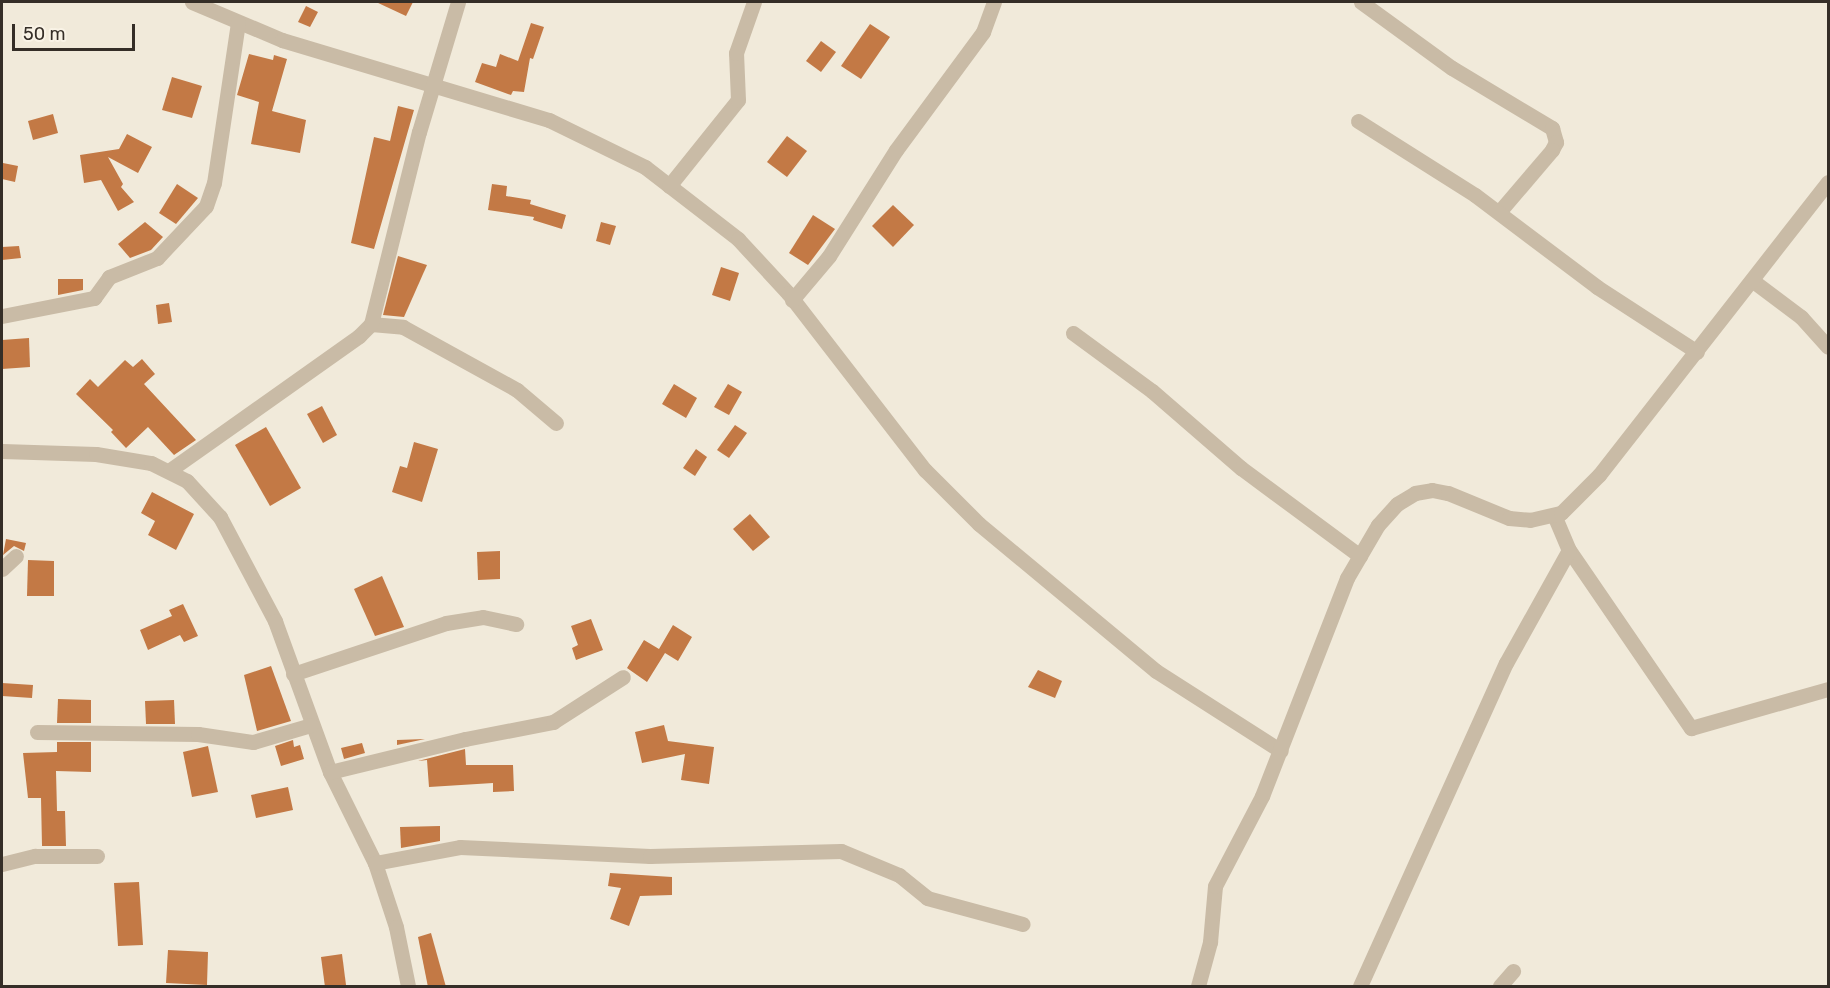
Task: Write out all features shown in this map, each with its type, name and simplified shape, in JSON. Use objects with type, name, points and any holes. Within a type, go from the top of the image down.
[{"type":"street","points":[[192,2],[238,23],[432,87],[549,120],[645,166],[738,240],[792,300],[917,461],[979,524],[1156,671],[1281,751]]},
{"type":"street","points":[[170,470],[359,336],[371,324],[432,87],[458,2]]},
{"type":"street","points":[[669,186],[738,100],[736,53],[754,2]]},
{"type":"street","points":[[792,300],[829,256],[896,150],[983,32],[994,2]]},
{"type":"street","points":[[1361,2],[1452,68],[1552,128],[1555,135],[1552,150],[1500,212]]},
{"type":"street","points":[[2,316],[94,298],[110,277],[157,258],[206,206],[214,183],[238,23]]},
{"type":"street","points":[[1358,121],[1500,212],[1597,287],[1698,352]]},
{"type":"street","points":[[1198,987],[1210,942],[1215,886],[1244,832],[1281,751],[1347,578],[1378,525],[1397,504],[1414,494],[1448,493],[1509,518],[1554,515],[1578,499],[1698,352],[1828,182]]},
{"type":"street","points":[[1753,281],[1801,317],[1828,347]]},
{"type":"street","points":[[371,324],[403,327],[517,390],[556,423]]},
{"type":"street","points":[[1073,333],[1152,391],[1241,468],[1360,556]]},
{"type":"street","points":[[2,451],[96,454],[151,463],[170,470],[187,482],[220,517],[275,621],[310,724],[330,772],[375,863],[396,927],[408,987]]},
{"type":"street","points":[[1554,515],[1569,550],[1691,728],[1828,689]]},
{"type":"street","points":[[1360,987],[1506,663],[1569,550]]},
{"type":"street","points":[[2,569],[16,556]]},
{"type":"street","points":[[293,674],[446,623],[483,617],[516,624]]},
{"type":"street","points":[[330,772],[465,739],[553,722],[623,677]]},
{"type":"street","points":[[37,732],[198,734],[253,742],[310,724]]},
{"type":"street","points":[[375,863],[460,847],[650,856],[841,851],[899,875],[927,898],[1023,924]]},
{"type":"street","points":[[2,864],[35,856],[97,856]]},
{"type":"street","points":[[1500,987],[1513,971]]},
{"type":"building","points":[[376,2],[413,2],[406,16]]},
{"type":"building","points":[[306,6],[318,12],[310,27],[298,22]]},
{"type":"building","points":[[531,23],[544,27],[533,59],[530,58],[524,92],[513,91],[511,95],[475,82],[482,63],[496,67],[500,54],[518,61]]},
{"type":"building","points":[[870,24],[890,37],[861,79],[841,66]]},
{"type":"building","points":[[821,41],[836,52],[821,72],[806,61]]},
{"type":"building","points":[[249,54],[273,60],[274,55],[287,59],[272,111],[306,120],[300,153],[251,144],[259,102],[237,95]]},
{"type":"building","points":[[172,77],[202,86],[192,118],[162,110]]},
{"type":"building","points":[[398,106],[414,110],[374,249],[351,243],[374,137],[390,141]]},
{"type":"building","points":[[53,114],[58,133],[33,140],[28,121]]},
{"type":"building","points":[[127,134],[152,147],[138,173],[108,157],[123,184],[121,187],[134,202],[118,211],[101,180],[84,183],[80,155],[119,149]]},
{"type":"building","points":[[787,136],[807,151],[787,177],[767,162]]},
{"type":"building","points":[[3,163],[18,166],[15,182],[2,179]]},
{"type":"building","points":[[177,184],[198,198],[176,224],[159,213]]},
{"type":"building","points":[[492,184],[507,186],[506,196],[531,200],[530,204],[566,215],[562,229],[533,220],[534,217],[488,210]]},
{"type":"building","points":[[893,205],[914,225],[893,247],[872,226]]},
{"type":"building","points":[[813,215],[835,229],[808,265],[789,253]]},
{"type":"building","points":[[145,222],[163,237],[151,250],[130,258],[118,244]]},
{"type":"building","points":[[601,222],[616,226],[610,245],[596,241]]},
{"type":"building","points":[[19,246],[21,258],[2,260],[2,247]]},
{"type":"building","points":[[398,256],[427,265],[404,317],[383,315]]},
{"type":"building","points":[[721,267],[739,273],[730,301],[712,295]]},
{"type":"building","points":[[58,279],[83,279],[83,290],[58,295]]},
{"type":"building","points":[[169,303],[172,322],[158,324],[156,305]]},
{"type":"building","points":[[29,338],[30,367],[2,369],[2,340]]},
{"type":"building","points":[[142,359],[155,374],[144,384],[196,440],[174,455],[148,427],[126,448],[111,432],[113,430],[76,394],[90,379],[98,387],[125,360],[133,367]]},
{"type":"building","points":[[674,384],[697,398],[686,418],[662,404]]},
{"type":"building","points":[[728,384],[742,392],[729,415],[714,407]]},
{"type":"building","points":[[322,406],[337,435],[323,443],[307,414]]},
{"type":"building","points":[[735,425],[747,433],[729,458],[717,450]]},
{"type":"building","points":[[266,427],[301,488],[270,506],[235,445]]},
{"type":"building","points":[[414,442],[438,449],[422,502],[392,492],[400,466],[407,468]]},
{"type":"building","points":[[696,449],[707,457],[695,476],[683,468]]},
{"type":"building","points":[[152,492],[194,514],[176,550],[148,535],[155,521],[141,513]]},
{"type":"building","points":[[750,514],[770,537],[753,551],[733,529]]},
{"type":"building","points":[[6,539],[26,543],[24,551],[14,546],[3,555]]},
{"type":"building","points":[[500,551],[500,579],[478,580],[477,552]]},
{"type":"building","points":[[28,560],[54,561],[54,596],[27,596]]},
{"type":"building","points":[[382,576],[404,627],[375,636],[354,589]]},
{"type":"building","points":[[183,604],[198,636],[184,642],[180,635],[148,650],[140,630],[172,616],[169,610]]},
{"type":"building","points":[[591,619],[603,650],[576,660],[572,648],[578,645],[571,626]]},
{"type":"building","points":[[673,625],[692,637],[678,661],[665,653],[647,682],[627,668],[644,640],[659,649]]},
{"type":"building","points":[[271,666],[291,721],[257,731],[244,675]]},
{"type":"building","points":[[1038,670],[1062,681],[1055,698],[1028,687]]},
{"type":"building","points":[[2,683],[33,685],[32,698],[2,696]]},
{"type":"building","points":[[58,699],[91,700],[91,723],[57,723]]},
{"type":"building","points":[[174,700],[175,724],[146,724],[145,701]]},
{"type":"building","points":[[664,725],[668,741],[714,747],[709,784],[681,780],[685,754],[642,763],[635,732]]},
{"type":"building","points":[[425,739],[397,745],[397,740]]},
{"type":"building","points":[[293,740],[294,747],[300,745],[304,759],[281,766],[275,746]]},
{"type":"building","points":[[57,742],[91,742],[91,772],[56,771],[57,811],[65,811],[66,846],[42,846],[41,798],[28,798],[23,753],[57,752]]},
{"type":"building","points":[[362,743],[365,753],[344,759],[341,748]]},
{"type":"building","points":[[208,746],[218,792],[192,797],[183,752]]},
{"type":"building","points":[[465,749],[466,765],[513,765],[514,791],[493,792],[493,783],[429,787],[427,760],[418,761]]},
{"type":"building","points":[[288,787],[293,810],[256,818],[251,795]]},
{"type":"building","points":[[440,826],[440,841],[401,848],[400,827]]},
{"type":"building","points":[[610,873],[672,877],[672,895],[640,896],[629,926],[610,919],[621,888],[608,886]]},
{"type":"building","points":[[139,882],[143,945],[118,946],[114,883]]},
{"type":"building","points":[[431,933],[446,987],[428,987],[418,937]]},
{"type":"building","points":[[168,950],[208,952],[207,985],[166,983]]},
{"type":"building","points":[[342,954],[346,985],[325,987],[321,957]]}]
